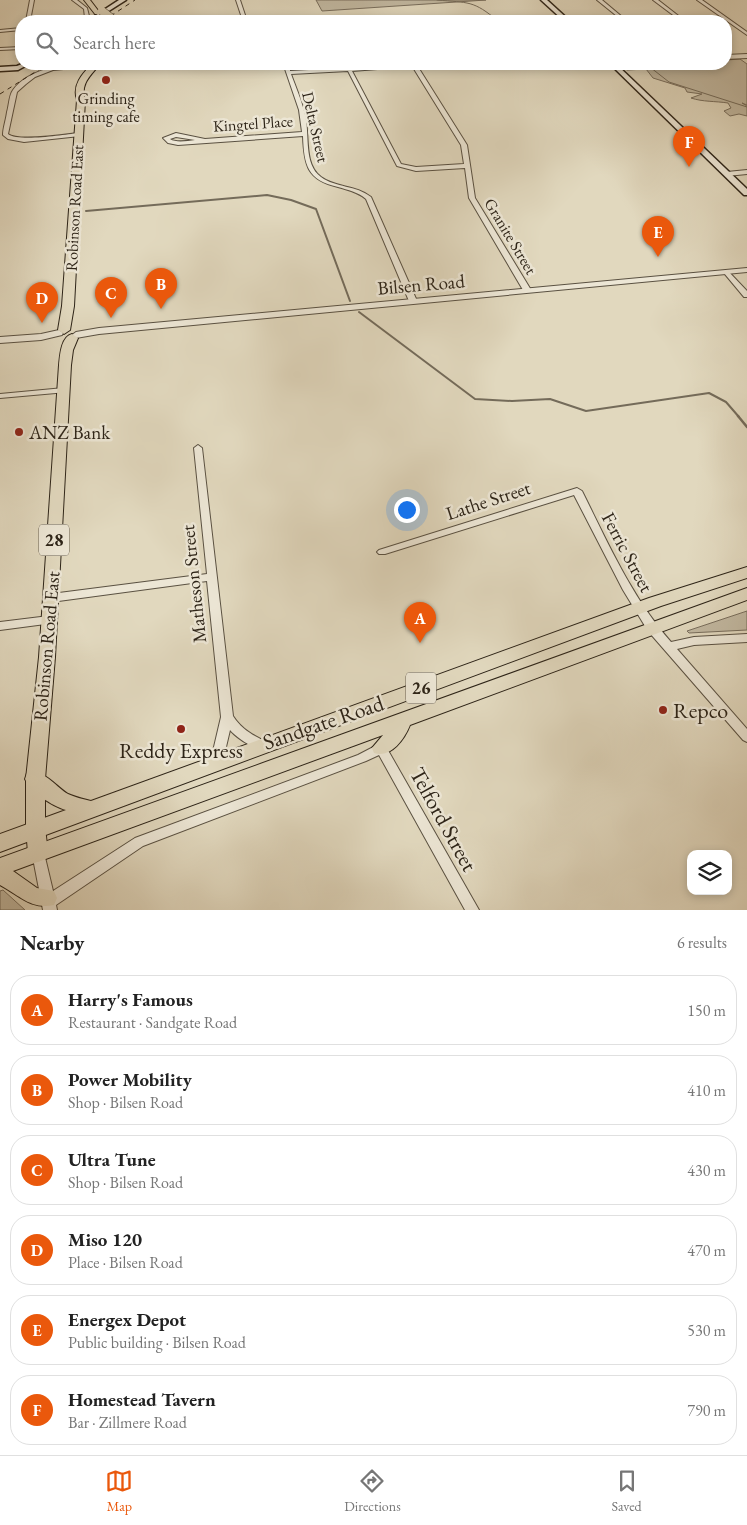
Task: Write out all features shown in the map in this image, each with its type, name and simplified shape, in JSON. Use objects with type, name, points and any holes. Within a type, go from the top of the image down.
[{"type":"highway","name":"Sandgate Road","points":[[0,867],[38,853]]},
{"type":"main road","points":[[87,0],[95,15]]},
{"type":"main road","points":[[94,0],[96,15]]},
{"type":"main road","points":[[113,6],[119,0]]},
{"type":"main road","points":[[98,15],[124,0]]},
{"type":"main road","points":[[544,0],[560,15]]},
{"type":"main road","points":[[0,69],[15,68]]},
{"type":"main road","name":"Robinson Road East","points":[[38,853],[35,830],[34,779],[50,620],[68,336],[81,100],[79,96],[81,81],[93,70]]},
{"type":"main road","points":[[619,70],[747,193]]},
{"type":"main road","name":"Sandgate Road","points":[[0,843],[638,608],[747,572]]},
{"type":"main road","name":"Sandgate Road","points":[[38,853],[747,594]]},
{"type":"main road","points":[[381,748],[398,732],[402,720]]},
{"type":"main road","points":[[34,779],[63,801],[92,810]]},
{"type":"main road","points":[[0,875],[17,884],[33,897],[48,903]]},
{"type":"street","points":[[29,15],[32,0]]},
{"type":"street","points":[[74,0],[85,8],[87,15]]},
{"type":"street","points":[[238,0],[242,15]]},
{"type":"street","points":[[600,0],[618,15]]},
{"type":"street","points":[[655,0],[675,15]]},
{"type":"street","points":[[699,0],[720,15]]},
{"type":"street","points":[[734,25],[747,34]]},
{"type":"street","points":[[0,30],[15,29]]},
{"type":"street","points":[[0,49],[15,48]]},
{"type":"street","points":[[732,56],[747,56]]},
{"type":"street","points":[[47,70],[20,87],[13,95],[5,133],[10,138],[5,141],[12,142],[78,135]]},
{"type":"street","name":"Delta Street","points":[[287,70],[303,116],[306,150],[315,176],[369,198],[413,301]]},
{"type":"street","name":"Granite Street","points":[[288,73],[334,70]]},
{"type":"street","points":[[350,70],[399,165],[416,169],[468,166]]},
{"type":"street","name":"Granite Street","points":[[416,70],[464,145],[472,198],[527,290]]},
{"type":"street","name":"Kingtel Place","points":[[203,140],[178,135],[166,138],[168,142],[175,143],[304,134]]},
{"type":"street","points":[[727,174],[747,172]]},
{"type":"street","name":"Bilsen Road","points":[[0,340],[68,336],[99,331],[747,270]]},
{"type":"street","points":[[726,272],[747,295]]},
{"type":"street","points":[[0,396],[64,390]]},
{"type":"street","name":"Matheson Street","points":[[198,448],[226,717],[216,764]]},
{"type":"street","name":"Lathe Street","points":[[382,552],[577,491]]},
{"type":"street","name":"Ferric Street","points":[[577,491],[580,501],[638,608],[652,628]]},
{"type":"street","points":[[51,598],[211,577]]},
{"type":"street","points":[[0,626],[50,620]]},
{"type":"street","points":[[652,628],[747,737]]},
{"type":"street","points":[[668,648],[694,641],[747,638]]},
{"type":"street","points":[[226,717],[236,731],[265,746]]},
{"type":"street","points":[[38,853],[48,903],[139,842],[362,758],[381,748]]},
{"type":"street","name":"Telford Street","points":[[381,748],[472,910]]},
{"type":"shaded area","points":[[316,0],[486,0],[322,11]]},
{"type":"shaded area","points":[[740,59],[747,64],[747,105],[742,103],[747,106],[747,116],[739,114],[730,116],[724,111],[731,108],[728,103],[691,98],[702,94],[687,92],[685,88],[653,78],[647,70],[732,70],[732,60]]},
{"type":"shaded area","points":[[747,611],[747,630],[689,633],[687,631]]},
{"type":"shaded area","points":[[3,890],[25,910],[0,910],[0,891]]},
{"type":"waterway","points":[[437,0],[470,4],[490,15]]},
{"type":"waterway","points":[[654,70],[669,82],[747,107]]},
{"type":"waterway","points":[[86,211],[267,195],[291,200],[316,209],[350,301]]},
{"type":"waterway","points":[[359,312],[475,399],[512,401],[550,399],[586,411],[709,393],[726,402],[739,417]]},
{"type":"waterway","points":[[738,416],[747,427]]},
{"type":"railway","points":[[112,15],[135,0]]},
{"type":"railway","points":[[0,94],[38,70]]},
{"type":"place","name":"Grinding timing cafe","points":[[106,80]]},
{"type":"place","name":"Homestead Tavern","points":[[689,167]]},
{"type":"place","name":"Energex Depot","points":[[658,257]]},
{"type":"place","name":"Power Mobility","points":[[161,309]]},
{"type":"place","name":"Ultra Tune","points":[[111,318]]},
{"type":"place","name":"Miso 120","points":[[42,323]]},
{"type":"place","name":"ANZ Bank","points":[[19,432]]},
{"type":"place","name":"Harry's Famous","points":[[420,643]]},
{"type":"place","name":"Repco","points":[[663,710]]},
{"type":"place","name":"Reddy Express","points":[[181,729]]}]
